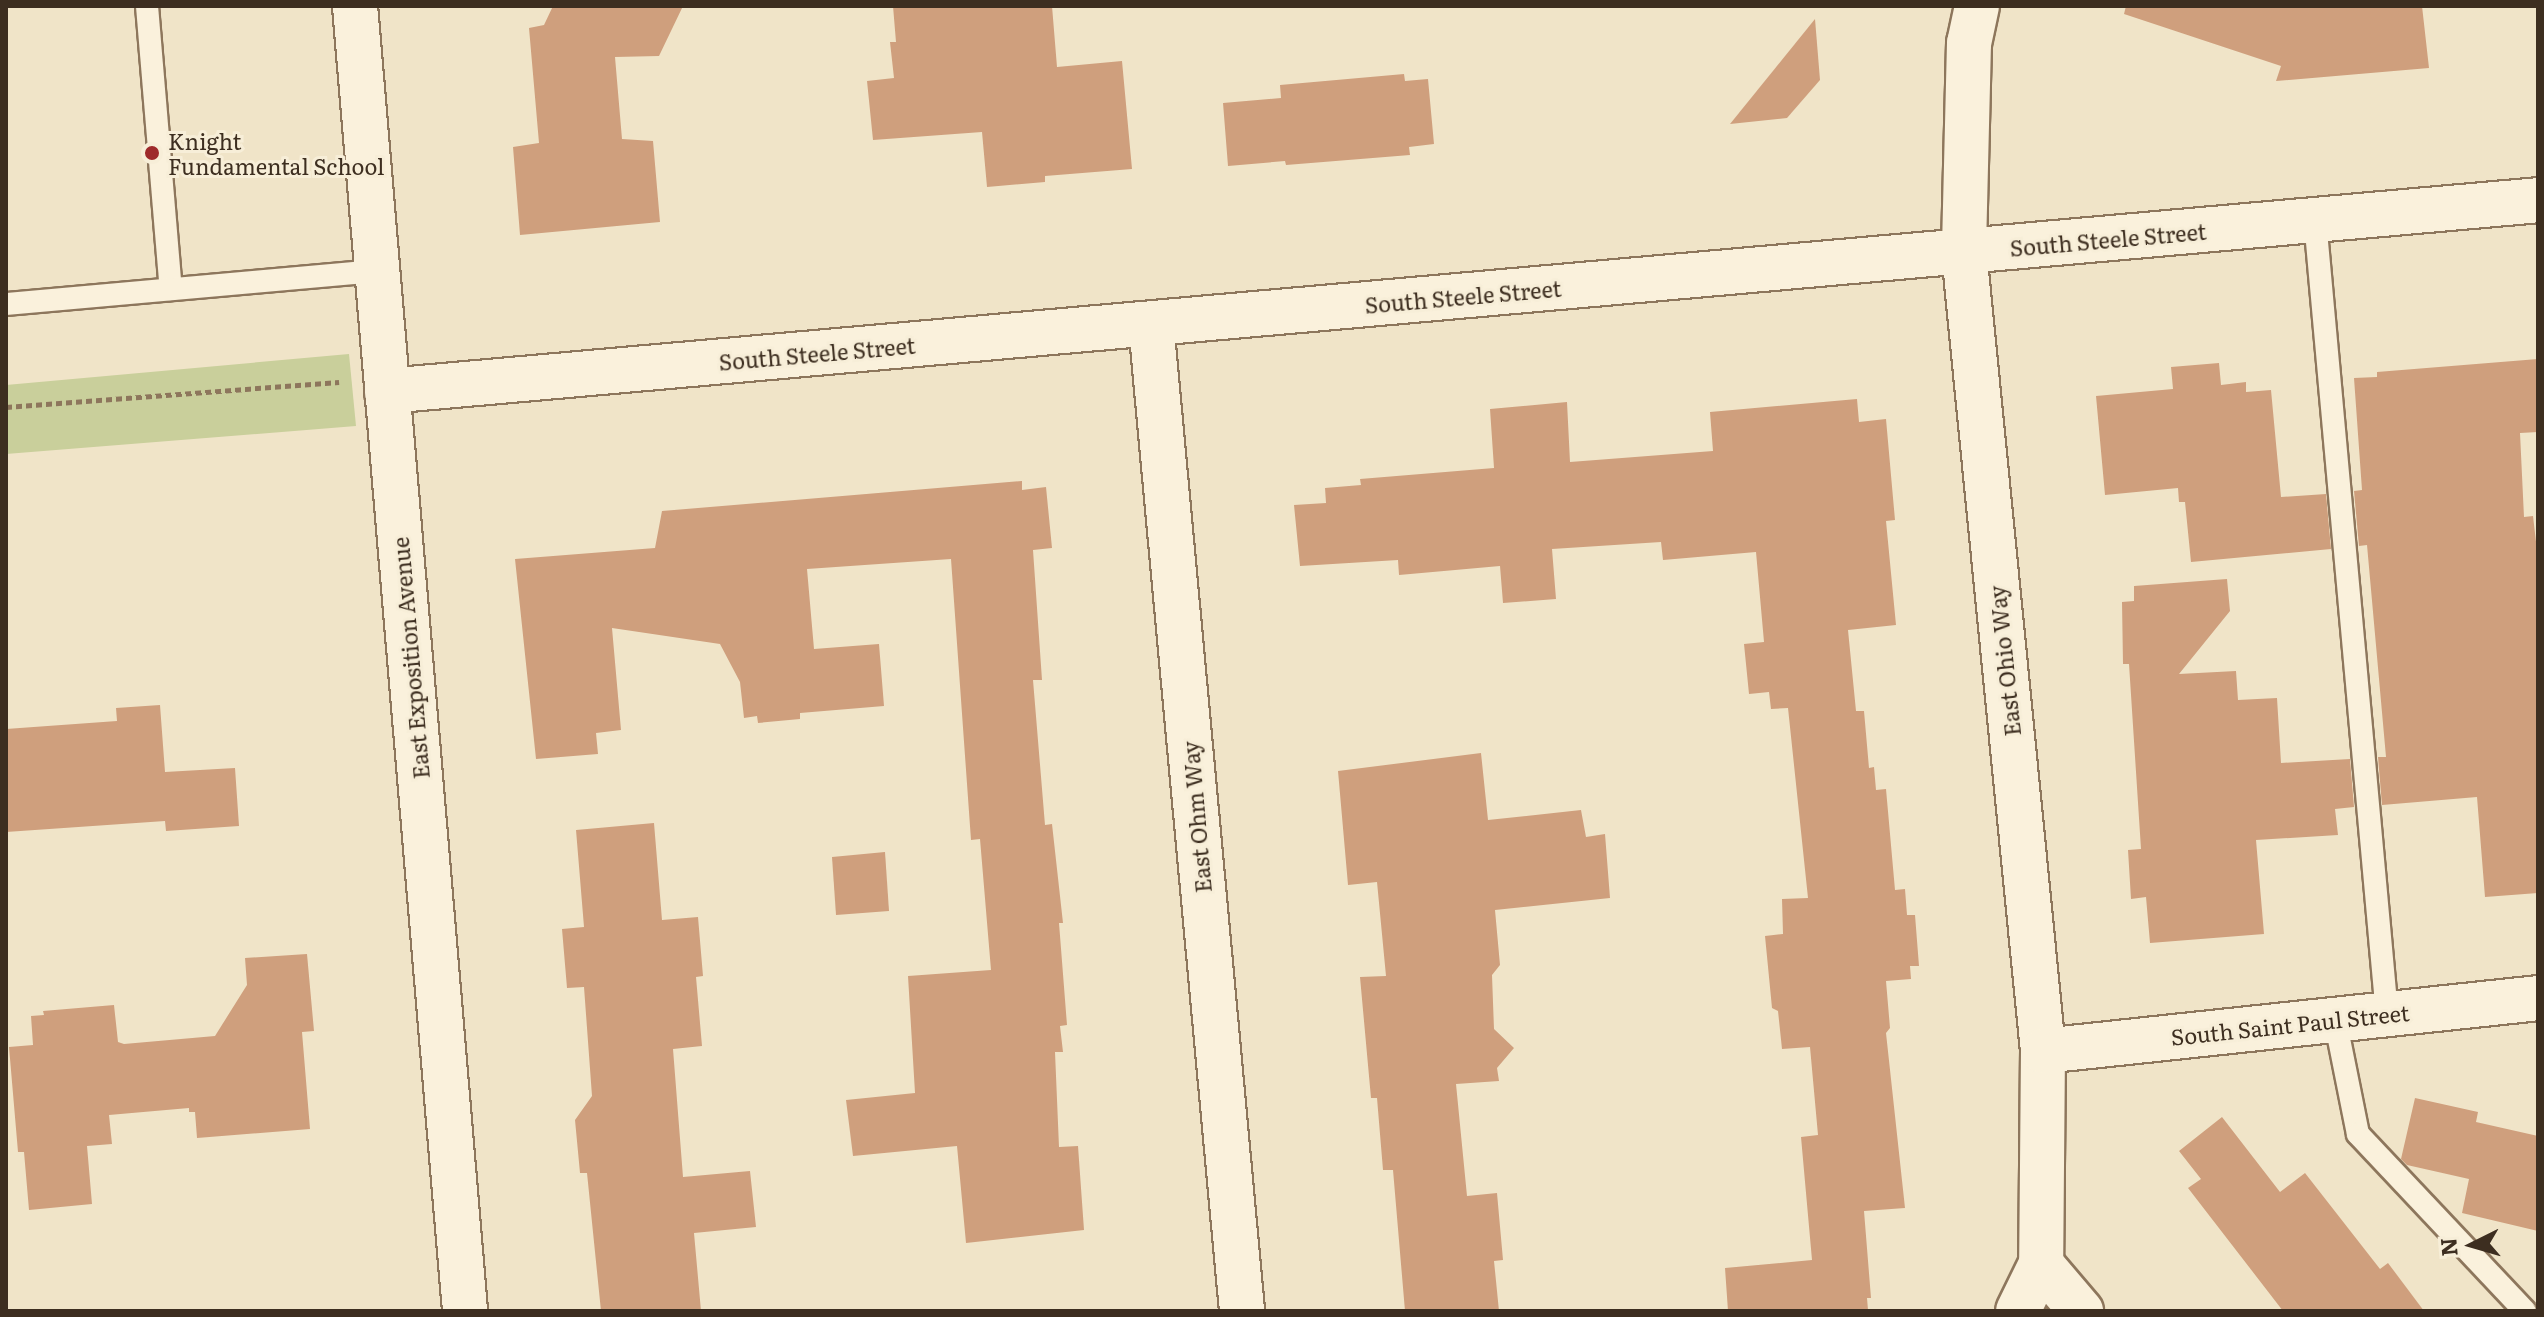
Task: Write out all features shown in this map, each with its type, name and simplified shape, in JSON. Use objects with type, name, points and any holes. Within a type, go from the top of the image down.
[{"type":"street","name":"East Exposition Avenue","points":[[355,6],[465,1311]]},
{"type":"street","name":"East Ohio Way","points":[[1977,6],[1969,43],[1964,252],[2043,1051],[2041,1264],[2018,1311]]},
{"type":"street","name":"South Steele Street","points":[[387,391],[2538,200]]},
{"type":"street","name":"East Ohm Way","points":[[1151,324],[1242,1311]]},
{"type":"street","name":"South Saint Paul Street","points":[[2043,1051],[2538,998]]},
{"type":"street","points":[[2041,1264],[2081,1311]]},
{"type":"lane","points":[[147,6],[171,289]]},
{"type":"lane","points":[[2315,220],[2387,1014]]},
{"type":"lane","points":[[6,304],[377,271]]},
{"type":"lane","points":[[2335,1019],[2358,1134],[2525,1311]]},
{"type":"path","points":[[6,407],[343,382],[387,391]]},
{"type":"green space","points":[[349,354],[356,426],[6,454],[6,385]]},
{"type":"building","points":[[553,6],[683,6],[659,56],[615,57],[622,139],[653,141],[660,222],[520,235],[513,147],[539,143],[529,28],[544,25]]},
{"type":"building","points":[[893,6],[1052,6],[1057,67],[1122,61],[1132,169],[1045,176],[1045,182],[987,187],[982,132],[873,140],[867,81],[894,78],[890,42],[896,42]]},
{"type":"building","points":[[2126,6],[2422,6],[2429,68],[2276,81],[2281,66],[2124,14]]},
{"type":"building","points":[[1815,19],[1820,80],[1787,118],[1730,124]]},
{"type":"building","points":[[1404,74],[1405,81],[1428,79],[1434,144],[1409,147],[1410,155],[1286,165],[1285,161],[1228,166],[1223,103],[1281,98],[1280,85]]},
{"type":"building","points":[[2538,359],[2538,432],[2520,433],[2524,517],[2533,516],[2538,559],[2538,893],[2485,897],[2477,797],[2382,805],[2378,757],[2386,757],[2367,545],[2359,546],[2354,491],[2362,490],[2354,378],[2377,377],[2377,372]]},
{"type":"building","points":[[2219,363],[2221,385],[2246,382],[2246,392],[2271,390],[2281,497],[2326,494],[2331,549],[2191,562],[2185,502],[2179,502],[2178,488],[2105,495],[2096,396],[2173,389],[2171,367]]},
{"type":"building","points":[[1857,399],[1859,422],[1886,419],[1895,520],[1886,521],[1896,625],[1848,630],[1856,711],[1864,711],[1869,768],[1874,767],[1876,790],[1886,789],[1895,890],[1905,889],[1907,915],[1915,915],[1919,966],[1910,966],[1911,979],[1886,981],[1890,1028],[1886,1033],[1905,1208],[1864,1211],[1871,1298],[1867,1298],[1868,1310],[1728,1311],[1725,1268],[1812,1260],[1801,1137],[1818,1135],[1810,1047],[1782,1049],[1778,1011],[1772,1008],[1765,936],[1783,934],[1782,899],[1808,898],[1788,708],[1771,709],[1769,692],[1749,694],[1744,644],[1764,642],[1756,552],[1663,560],[1661,542],[1552,549],[1556,599],[1503,603],[1500,566],[1399,575],[1398,560],[1300,566],[1294,505],[1326,503],[1325,488],[1361,485],[1360,479],[1494,468],[1490,409],[1567,402],[1570,462],[1713,451],[1710,412]]},
{"type":"building","points":[[1022,481],[1022,490],[1046,487],[1052,548],[1033,550],[1042,680],[1033,680],[1045,825],[1052,824],[1063,923],[1059,923],[1067,1025],[1060,1026],[1063,1052],[1055,1052],[1059,1147],[1078,1146],[1084,1230],[966,1243],[957,1146],[853,1156],[846,1100],[915,1093],[908,976],[991,970],[980,839],[971,840],[951,559],[807,569],[814,649],[879,644],[884,706],[800,713],[800,719],[758,723],[757,716],[744,718],[740,682],[720,644],[612,628],[621,730],[596,733],[598,754],[536,759],[515,559],[655,548],[662,511]]},
{"type":"building","points":[[2227,579],[2230,611],[2179,674],[2236,671],[2238,700],[2277,698],[2281,763],[2350,759],[2354,807],[2335,809],[2338,835],[2256,840],[2264,934],[2150,943],[2146,897],[2131,899],[2128,850],[2141,849],[2129,664],[2123,664],[2122,602],[2134,601],[2134,586]]},
{"type":"building","points":[[160,705],[165,772],[235,768],[239,826],[166,831],[165,821],[6,832],[6,729],[117,721],[116,708]]},
{"type":"building","points":[[1481,753],[1488,820],[1581,810],[1586,837],[1605,834],[1610,898],[1495,910],[1500,965],[1492,975],[1494,1029],[1514,1048],[1497,1068],[1499,1081],[1456,1084],[1467,1196],[1497,1193],[1503,1260],[1494,1261],[1499,1311],[1405,1311],[1393,1170],[1383,1170],[1377,1098],[1371,1098],[1360,977],[1386,976],[1377,882],[1348,885],[1338,771]]},
{"type":"building","points":[[654,823],[662,920],[698,917],[703,976],[696,977],[702,1046],[673,1049],[683,1177],[750,1171],[756,1227],[694,1233],[701,1311],[601,1311],[587,1173],[580,1173],[575,1120],[592,1096],[584,987],[567,988],[562,929],[584,927],[576,830]]},
{"type":"building","points":[[885,852],[889,911],[836,915],[832,857]]},
{"type":"building","points":[[307,954],[314,1031],[302,1032],[310,1129],[197,1138],[195,1112],[189,1112],[189,1108],[109,1115],[112,1144],[87,1146],[92,1204],[29,1210],[24,1152],[18,1152],[9,1047],[33,1045],[31,1016],[44,1015],[43,1011],[114,1005],[118,1042],[124,1044],[215,1036],[247,985],[245,958]]},
{"type":"building","points":[[2415,1098],[2478,1112],[2476,1122],[2538,1136],[2538,1231],[2462,1213],[2469,1179],[2407,1165],[2401,1159]]},
{"type":"building","points":[[2222,1117],[2280,1192],[2305,1173],[2380,1269],[2388,1263],[2424,1311],[2283,1311],[2188,1188],[2201,1179],[2179,1151]]},
{"type":"place","name":"Knight Fundamental School","points":[[152,153]]}]
